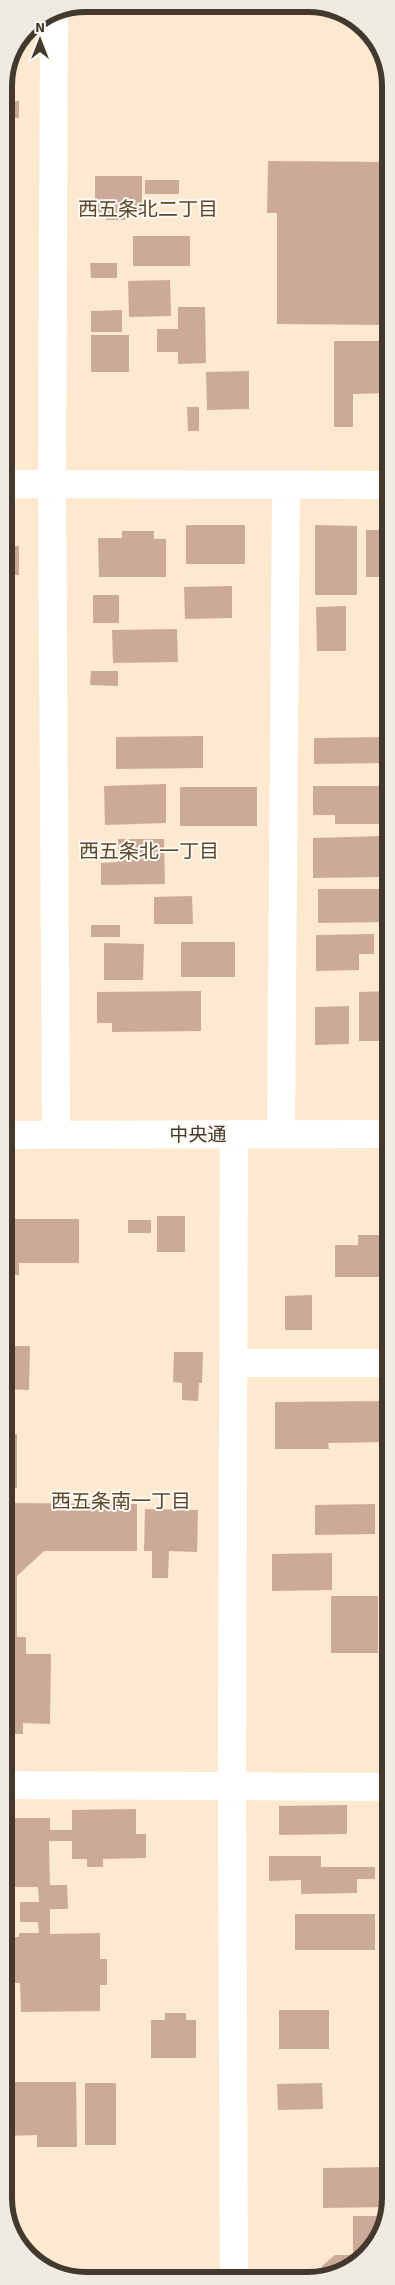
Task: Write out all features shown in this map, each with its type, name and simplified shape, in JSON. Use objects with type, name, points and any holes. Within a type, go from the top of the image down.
[{"type":"street","points":[[54,20],[52,483],[56,1134]]},
{"type":"street","points":[[13,484],[382,485]]},
{"type":"street","points":[[281,1134],[286,485]]},
{"type":"street","points":[[234,1134],[235,1363],[232,1786],[234,2272]]},
{"type":"street","name":"中央通","points":[[13,1135],[382,1134]]},
{"type":"street","points":[[235,1363],[382,1363]]},
{"type":"street","points":[[13,1785],[382,1786]]},
{"type":"building","points":[[13,101],[19,101],[19,118],[13,118]]},
{"type":"building","points":[[268,161],[382,162],[382,325],[277,324],[277,213],[267,213]]},
{"type":"building","points":[[95,176],[142,176],[142,214],[126,214],[126,220],[106,220],[106,212],[95,212]]},
{"type":"building","points":[[145,180],[179,180],[179,194],[145,194]]},
{"type":"building","points":[[133,236],[190,236],[190,266],[133,266]]},
{"type":"building","points":[[90,263],[117,263],[117,278],[91,278]]},
{"type":"building","points":[[170,280],[171,316],[129,317],[128,281]]},
{"type":"building","points":[[178,307],[205,307],[206,363],[178,364],[178,352],[157,352],[157,329],[178,329]]},
{"type":"building","points":[[122,310],[122,332],[91,332],[91,311]]},
{"type":"building","points":[[91,335],[129,335],[129,372],[91,372]]},
{"type":"building","points":[[334,341],[382,341],[382,393],[353,394],[353,427],[334,427]]},
{"type":"building","points":[[249,371],[249,409],[207,410],[206,372]]},
{"type":"building","points":[[187,407],[199,407],[199,431],[188,431]]},
{"type":"building","points":[[186,525],[245,525],[245,564],[186,564]]},
{"type":"building","points":[[315,525],[357,526],[357,595],[315,595]]},
{"type":"building","points":[[366,530],[382,530],[382,577],[366,577]]},
{"type":"building","points":[[122,531],[154,531],[154,539],[166,539],[166,577],[99,577],[98,538],[122,538]]},
{"type":"building","points":[[13,546],[19,546],[19,575],[13,575]]},
{"type":"building","points":[[232,586],[232,618],[185,619],[184,587]]},
{"type":"building","points":[[93,595],[119,595],[119,623],[93,623]]},
{"type":"building","points":[[346,606],[346,651],[317,651],[316,607]]},
{"type":"building","points":[[177,629],[178,662],[113,663],[112,630]]},
{"type":"building","points":[[91,671],[118,671],[118,686],[90,685]]},
{"type":"building","points":[[203,736],[203,768],[116,769],[116,737]]},
{"type":"building","points":[[382,737],[382,763],[314,764],[314,738]]},
{"type":"building","points":[[166,784],[166,823],[105,825],[104,786]]},
{"type":"building","points":[[313,786],[382,786],[382,824],[335,824],[335,815],[313,815]]},
{"type":"building","points":[[180,787],[257,787],[257,826],[180,826]]},
{"type":"building","points":[[382,836],[382,877],[313,878],[313,838]]},
{"type":"building","points":[[118,839],[164,839],[165,884],[101,885],[101,863],[118,862]]},
{"type":"building","points":[[318,889],[382,889],[382,922],[318,923]]},
{"type":"building","points":[[192,896],[193,924],[154,924],[154,897]]},
{"type":"building","points":[[91,925],[120,925],[120,937],[91,937]]},
{"type":"building","points":[[374,934],[374,954],[359,954],[359,970],[316,971],[316,935]]},
{"type":"building","points":[[181,942],[235,942],[235,977],[181,977]]},
{"type":"building","points":[[104,943],[144,944],[143,980],[104,980]]},
{"type":"building","points":[[13,981],[15,981],[15,1022],[13,1022]]},
{"type":"building","points":[[201,991],[201,1031],[112,1032],[112,1023],[97,1023],[97,992]]},
{"type":"building","points":[[382,991],[382,1041],[359,1041],[359,992]]},
{"type":"building","points":[[349,1006],[349,1044],[315,1045],[315,1007]]},
{"type":"building","points":[[157,1216],[185,1216],[185,1252],[157,1252]]},
{"type":"building","points":[[13,1219],[79,1219],[79,1263],[19,1263],[19,1275],[13,1275]]},
{"type":"building","points":[[128,1220],[151,1220],[151,1233],[128,1233]]},
{"type":"building","points":[[358,1235],[382,1235],[382,1277],[335,1277],[335,1245],[358,1245]]},
{"type":"building","points":[[312,1295],[312,1330],[285,1330],[285,1296]]},
{"type":"building","points":[[13,1346],[30,1346],[29,1390],[13,1389]]},
{"type":"building","points":[[174,1352],[203,1352],[202,1383],[199,1383],[198,1401],[182,1400],[182,1383],[173,1382]]},
{"type":"building","points":[[382,1401],[382,1442],[328,1443],[329,1449],[275,1449],[275,1402]]},
{"type":"building","points":[[13,1434],[17,1434],[17,1488],[13,1488]]},
{"type":"building","points":[[13,1503],[137,1504],[137,1551],[44,1551],[17,1576],[17,1637],[26,1637],[26,1654],[51,1654],[50,1724],[23,1723],[23,1734],[13,1734]]},
{"type":"building","points":[[375,1504],[375,1534],[315,1535],[315,1505]]},
{"type":"building","points":[[145,1509],[198,1510],[197,1552],[169,1551],[168,1578],[152,1578],[152,1551],[144,1551]]},
{"type":"building","points":[[332,1553],[332,1590],[272,1591],[272,1554]]},
{"type":"building","points":[[331,1596],[378,1596],[378,1653],[331,1653]]},
{"type":"building","points":[[347,1805],[347,1834],[279,1835],[279,1806]]},
{"type":"building","points":[[136,1809],[136,1834],[146,1834],[146,1858],[103,1859],[103,1867],[87,1867],[87,1859],[72,1859],[72,1841],[49,1841],[50,1885],[67,1885],[68,1909],[50,1909],[50,1934],[100,1933],[100,1959],[107,1959],[107,1985],[100,1985],[100,2011],[21,2012],[20,1983],[13,1983],[13,1929],[14,1937],[19,1937],[19,1933],[39,1933],[38,1922],[20,1922],[20,1902],[39,1902],[38,1887],[13,1887],[13,1818],[50,1818],[50,1830],[72,1830],[72,1810]]},
{"type":"building","points":[[269,1856],[321,1856],[321,1867],[375,1867],[375,1879],[357,1879],[357,1893],[301,1894],[301,1880],[269,1881]]},
{"type":"building","points":[[295,1914],[375,1914],[375,1950],[295,1950]]},
{"type":"building","points":[[279,2010],[329,2010],[329,2049],[279,2049]]},
{"type":"building","points":[[165,2013],[186,2013],[186,2020],[196,2020],[196,2058],[151,2058],[151,2020],[165,2020]]},
{"type":"building","points":[[13,2082],[76,2082],[77,2147],[37,2147],[37,2135],[13,2136]]},
{"type":"building","points":[[85,2083],[116,2083],[116,2145],[85,2145]]},
{"type":"building","points":[[322,2083],[323,2109],[278,2110],[277,2084]]},
{"type":"building","points":[[382,2167],[381,2207],[323,2208],[323,2168]]},
{"type":"building","points":[[353,2216],[380,2216],[370,2240],[357,2254],[346,2263],[319,2272],[323,2265],[335,2255],[353,2255]]},
{"type":"district","name":"西五条北二丁目","points":[[148,209]]},
{"type":"district","name":"西五条北一丁目","points":[[149,851]]},
{"type":"district","name":"西五条南一丁目","points":[[121,1501]]}]
